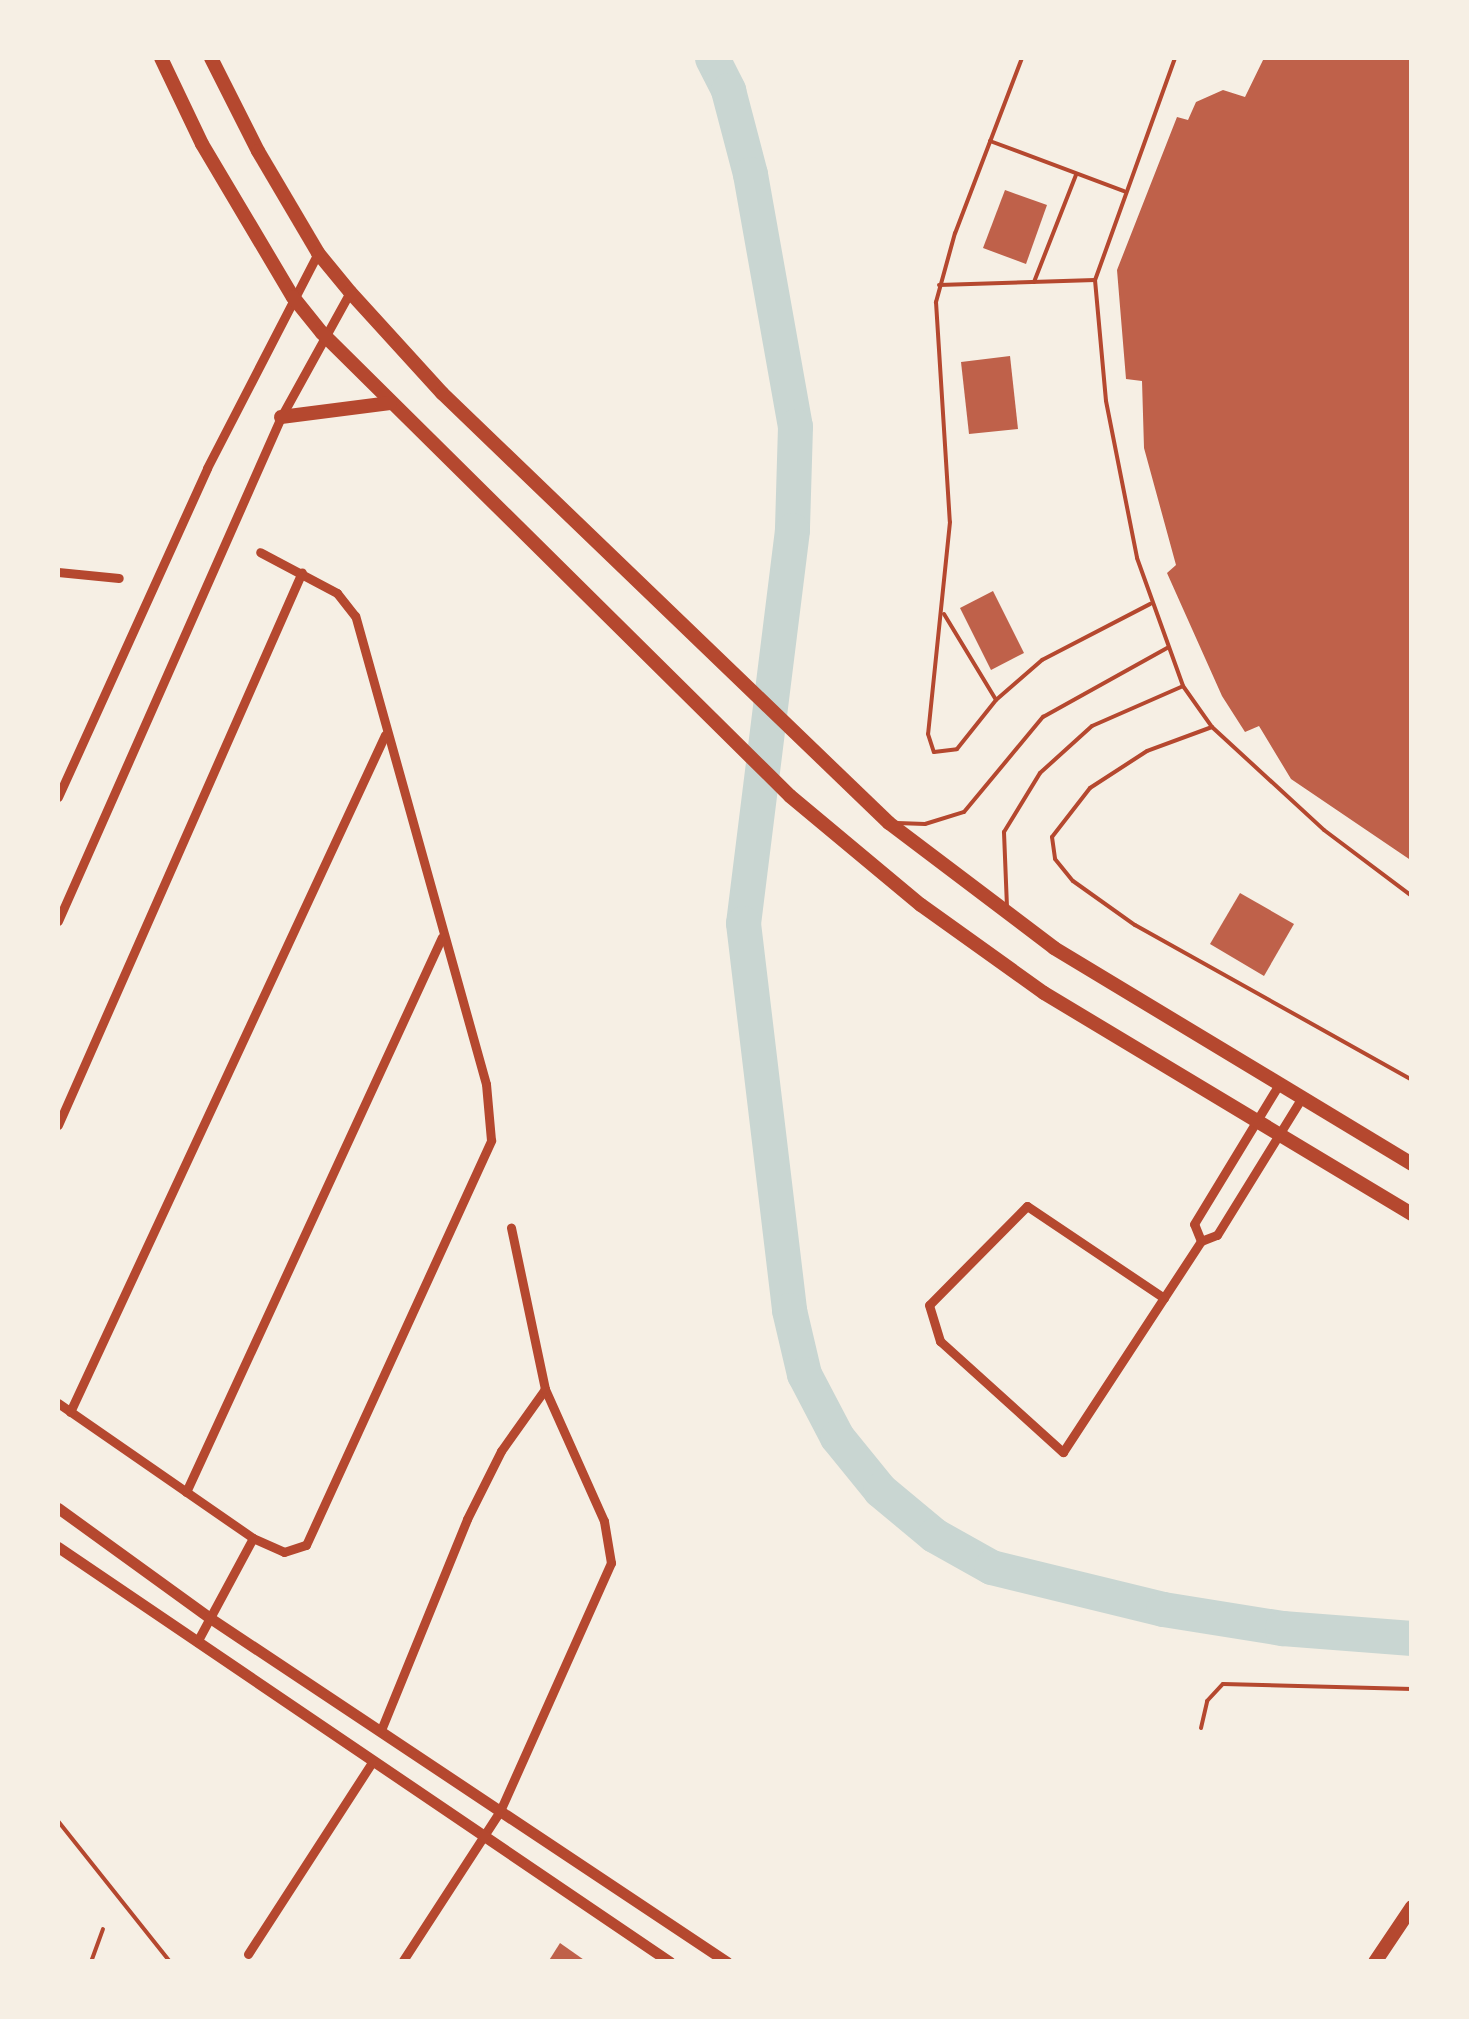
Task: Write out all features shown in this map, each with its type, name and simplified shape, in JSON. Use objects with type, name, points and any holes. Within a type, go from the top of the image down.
[{"type":"main road","points":[[161,58],[202,144],[292,297],[322,333],[790,796],[977,946],[1256,1125],[1412,1214]]},
{"type":"main road","points":[[211,58],[318,252],[350,292],[442,394],[889,823],[1009,917],[1278,1086],[1412,1164]]},
{"type":"main road","points":[[281,417],[390,403]]},
{"type":"main road","points":[[1375,1962],[1412,1907]]},
{"type":"street","points":[[58,797],[292,297],[318,252]]},
{"type":"street","points":[[58,921],[281,417],[322,333],[350,292]]},
{"type":"street","points":[[58,1403],[253,1538],[284,1552],[314,1536],[491,1140],[486,1084],[348,602],[302,572],[260,552]]},
{"type":"street","points":[[58,1125],[302,572]]},
{"type":"street","points":[[59,575],[119,578]]},
{"type":"street","points":[[70,1412],[385,735]]},
{"type":"street","points":[[186,1492],[442,936]]},
{"type":"street","points":[[1201,1241],[1194,1224],[1278,1086]]},
{"type":"street","points":[[1164,1298],[1027,1206],[929,1305],[940,1341],[1064,1452],[1164,1298],[1201,1241],[1217,1235],[1300,1099]]},
{"type":"street","points":[[1226,1173],[1248,1187]]},
{"type":"street","points":[[402,1962],[500,1812],[595,1611],[612,1554],[545,1388],[511,1228]]},
{"type":"street","points":[[381,1730],[467,1519],[501,1452],[545,1388]]},
{"type":"street","points":[[58,1508],[210,1618],[727,1962]]},
{"type":"street","points":[[197,1642],[253,1538]]},
{"type":"street","points":[[58,1547],[670,1962]]},
{"type":"street","points":[[248,1954],[373,1761]]},
{"type":"lane","points":[[1022,58],[939,285],[950,522],[928,734],[934,752],[957,749],[996,700],[1042,660],[1150,604]]},
{"type":"lane","points":[[1174,58],[1124,191],[1096,280],[1120,481],[1150,604],[1184,686],[1212,727],[1299,808],[1412,896]]},
{"type":"lane","points":[[990,141],[1124,191]]},
{"type":"lane","points":[[1034,282],[1076,173]]},
{"type":"lane","points":[[939,285],[1096,280]]},
{"type":"lane","points":[[943,613],[996,700]]},
{"type":"lane","points":[[889,823],[926,824],[964,812],[1043,717],[1168,648]]},
{"type":"lane","points":[[1009,917],[1004,832],[1040,772],[1092,726],[1184,686]]},
{"type":"lane","points":[[1212,727],[1147,751],[1090,788],[1052,837],[1055,859],[1073,881],[1150,934],[1412,1080]]},
{"type":"lane","points":[[1202,1728],[1208,1701],[1223,1684],[1412,1689]]},
{"type":"path","points":[[58,1821],[170,1962]]},
{"type":"path","points":[[91,1962],[103,1929]]},
{"type":"building","points":[[1264,58],[1412,58],[1412,861],[1291,779],[1259,726],[1245,732],[1222,696],[1167,573],[1176,565],[1144,448],[1142,381],[1126,379],[1117,270],[1177,117],[1188,120],[1196,102],[1223,90],[1245,97]]},
{"type":"building","points":[[1005,190],[1047,205],[1026,264],[983,248]]},
{"type":"building","points":[[1010,356],[1018,429],[969,434],[961,362]]},
{"type":"building","points":[[993,591],[1024,653],[991,670],[960,608]]},
{"type":"building","points":[[1240,893],[1294,924],[1264,976],[1210,944]]},
{"type":"building","points":[[560,1943],[587,1962],[548,1962]]},
{"type":"waterway","points":[[712,58],[728,90],[750,174],[795,426],[792,530],[743,923],[789,1310],[804,1374],[837,1437],[880,1490],[934,1535],[991,1567],[1163,1609],[1282,1628],[1412,1638]]}]
